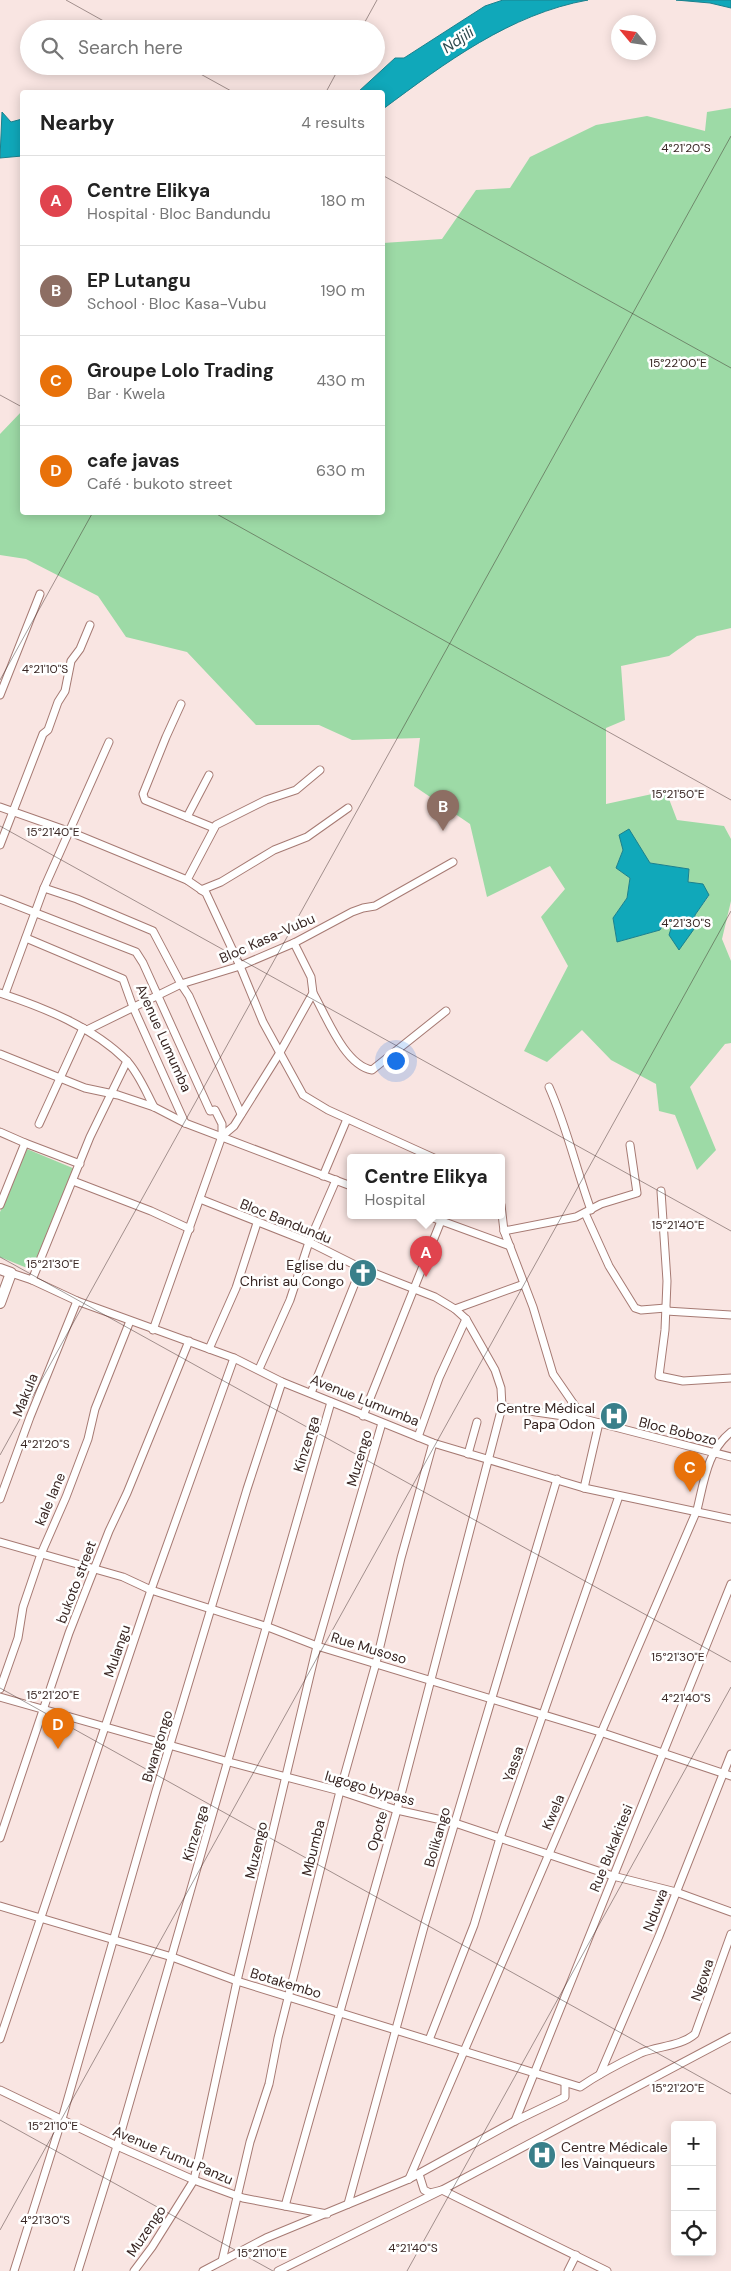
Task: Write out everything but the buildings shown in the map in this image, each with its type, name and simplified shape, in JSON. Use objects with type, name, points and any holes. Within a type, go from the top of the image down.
[{"type":"street","points":[[0,695],[40,594]]},
{"type":"street","points":[[0,845],[44,734],[48,730],[58,702],[65,691],[71,661],[80,649],[90,625]]},
{"type":"street","points":[[181,704],[143,794],[145,800],[214,828]]},
{"type":"street","points":[[108,742],[44,888],[3,993],[64,1018],[85,1029],[127,1061],[141,1081],[154,1107]]},
{"type":"street","points":[[187,880],[214,828],[225,820],[266,800],[296,790],[320,770]]},
{"type":"street","points":[[187,817],[209,775]]},
{"type":"street","points":[[0,807],[68,831],[187,880],[206,894],[240,966],[263,1022],[303,1095],[347,1119],[425,1154]]},
{"type":"street","points":[[201,890],[221,882],[274,850],[300,841],[348,808]]},
{"type":"street","name":"Bloc Kasa-Vubu","points":[[85,1029],[181,984],[240,966],[294,943],[352,912],[376,906],[453,862]]},
{"type":"street","points":[[44,888],[153,931],[195,1007],[240,1114]]},
{"type":"street","points":[[0,899],[136,952],[144,963],[210,1111],[215,1110],[222,1124],[222,1136],[153,1330]]},
{"type":"street","name":"Avenue Lumumba","points":[[26,938],[120,976],[125,982],[133,1008],[185,1123]]},
{"type":"street","points":[[294,943],[311,977],[313,993],[338,1042],[365,1069],[372,1070],[446,1012]]},
{"type":"street","points":[[222,1136],[234,1126],[279,1054],[313,993]]},
{"type":"street","points":[[39,1124],[85,1029]]},
{"type":"street","points":[[0,1054],[89,1089],[154,1107],[185,1123],[347,1184]]},
{"type":"street","points":[[32,1280],[90,1137],[127,1061]]},
{"type":"street","points":[[549,1087],[566,1129],[588,1211],[609,1266],[635,1308],[641,1310],[666,1309],[731,1315]]},
{"type":"street","points":[[323,1176],[347,1119]]},
{"type":"street","points":[[0,1132],[80,1164]]},
{"type":"street","points":[[0,1205],[25,1143]]},
{"type":"street","points":[[504,1231],[560,1221],[637,1193],[630,1145]]},
{"type":"street","points":[[259,1369],[290,1300],[309,1242],[336,1180]]},
{"type":"street","points":[[73,1181],[152,1211],[190,1229]]},
{"type":"street","points":[[661,1191],[667,1280],[659,1376],[683,1381],[731,1378]]},
{"type":"street","name":"Bloc Bandundu","points":[[200,1199],[309,1242],[361,1268],[435,1297],[455,1309],[466,1319],[495,1370],[500,1388],[502,1407],[488,1460]]},
{"type":"street","points":[[436,1219],[510,1246]]},
{"type":"street","points":[[503,1219],[504,1231],[524,1284],[553,1374],[584,1419]]},
{"type":"street","points":[[364,1416],[441,1221]]},
{"type":"street","points":[[209,1349],[233,1295],[257,1223]]},
{"type":"street","points":[[312,1393],[361,1268]]},
{"type":"street","name":"Avenue Lumumba","points":[[0,1269],[32,1280],[77,1301],[130,1322],[234,1358],[282,1382],[432,1442],[584,1488],[696,1510],[731,1519]]},
{"type":"street","points":[[0,1303],[11,1273]]},
{"type":"street","points":[[455,1309],[524,1284]]},
{"type":"street","name":"Makula","points":[[0,1499],[30,1417],[77,1301]]},
{"type":"street","points":[[418,1437],[439,1378],[466,1319]]},
{"type":"street","name":"kale lane","points":[[0,1689],[18,1638],[24,1607],[41,1554],[66,1497],[88,1439],[95,1409],[130,1322]]},
{"type":"street","name":"bukoto street","points":[[0,1838],[94,1569],[189,1341]]},
{"type":"street","name":"Mulangu","points":[[0,2039],[151,1590],[234,1358]]},
{"type":"street","name":"Bwangongo","points":[[14,2271],[62,2119],[246,1489],[282,1382]]},
{"type":"street","name":"Kinzenga","points":[[78,2271],[117,2146],[268,1627],[298,1512],[332,1402]]},
{"type":"street","name":"Bloc Bobozo","points":[[502,1407],[584,1419],[731,1457]]},
{"type":"street","points":[[468,1454],[478,1422]]},
{"type":"street","name":"Muzengo","points":[[134,2271],[152,2247],[194,2180],[237,1981],[317,1646],[382,1423]]},
{"type":"street","points":[[584,1488],[599,1423]]},
{"type":"street","points":[[712,1453],[721,1440],[731,1432]]},
{"type":"street","name":"Mbumba","points":[[222,2261],[250,2142],[269,2084],[278,2038],[340,1791],[376,1663],[401,1558],[432,1442]]},
{"type":"street","name":"Kwela","points":[[409,2179],[696,1510],[712,1453]]},
{"type":"street","name":"Opote","points":[[285,2206],[397,1810],[488,1460]]},
{"type":"street","name":"Bolikango","points":[[348,2204],[455,1823],[556,1479]]},
{"type":"street","name":"Yassa","points":[[429,2040],[474,1926],[500,1838],[619,1496]]},
{"type":"street","name":"Rue Musoso","points":[[0,1542],[123,1578],[151,1590],[212,1608],[317,1646],[601,1732],[731,1776]]},
{"type":"street","name":"Rue Bukakitesi","points":[[515,2121],[731,1584]]},
{"type":"street","name":"lugogo bypass","points":[[0,1697],[172,1744],[229,1762],[340,1791],[397,1810],[455,1823],[613,1876],[676,1892],[731,1912]]},
{"type":"street","name":"Nduwa","points":[[600,2074],[662,1928],[731,1754]]},
{"type":"street","name":"Botakembo","points":[[0,1906],[172,1957],[237,1981],[566,2084]]},
{"type":"street","name":"Ngowa","points":[[600,2074],[642,2053],[687,2040],[695,2034],[731,1934]]},
{"type":"street","points":[[278,2271],[442,2190],[731,2037]]},
{"type":"street","points":[[203,2271],[266,2238],[409,2179],[515,2121],[565,2097],[566,2084],[580,2087],[600,2074]]},
{"type":"street","name":"Avenue Fumu Panzu","points":[[0,2090],[117,2146],[194,2180],[238,2196],[328,2214]]},
{"type":"street","points":[[418,2174],[424,2190],[430,2193],[442,2190],[607,2271]]},
{"type":"street","points":[[568,2271],[576,2255]]},
{"type":"green space","points":[[731,108],[731,628],[697,636],[669,656],[621,666],[625,720],[606,728],[606,804],[666,791],[677,820],[724,826],[731,839],[731,901],[722,939],[731,961],[731,1043],[725,1044],[690,1087],[716,1150],[697,1170],[675,1115],[659,1111],[656,1084],[611,1060],[582,1030],[547,1062],[524,1051],[568,966],[541,917],[565,889],[550,866],[487,897],[470,824],[414,786],[420,738],[352,740],[319,725],[256,725],[187,652],[126,637],[98,596],[26,559],[0,555],[0,434],[20,413],[20,515],[385,515],[385,243],[442,239],[476,190],[510,188],[530,157],[596,125],[647,116],[705,131],[707,112]],"holes":[[[623,850],[650,863],[689,869],[688,882],[709,896],[695,915],[694,929],[665,921],[660,930],[617,942],[613,918],[627,898],[630,878],[616,868]]]},
{"type":"green space","points":[[27,1149],[75,1169],[32,1270],[0,1257],[0,1212]]},
{"type":"water","name":"Ndjili","points":[[503,0],[588,0],[532,16],[480,42],[385,108],[385,90],[360,90],[376,75],[385,75],[385,67],[395,58],[404,58],[485,6]]},
{"type":"water","points":[[676,0],[731,0],[731,8],[710,3]]},
{"type":"water","points":[[2,112],[11,122],[20,120],[20,156],[0,158]]},
{"type":"water","points":[[629,829],[650,863],[689,869],[688,882],[703,884],[709,895],[695,915],[694,929],[679,950],[669,935],[673,922],[665,921],[660,930],[617,942],[613,918],[627,898],[630,878],[616,868],[623,850],[619,835]]},
{"type":"place","name":"EP Lutangu","points":[[443,831]]},
{"type":"place","name":"Eglise du Christ au Congo","points":[[363,1273]]},
{"type":"place","name":"Centre Elikya","points":[[426,1277]]},
{"type":"place","name":"Centre Médical Papa Odon","points":[[614,1416]]},
{"type":"place","name":"Groupe Lolo Trading","points":[[690,1492]]},
{"type":"place","name":"cafe javas","points":[[58,1749]]},
{"type":"place","name":"Centre Médicale les Vainqueurs","points":[[542,2155]]}]
